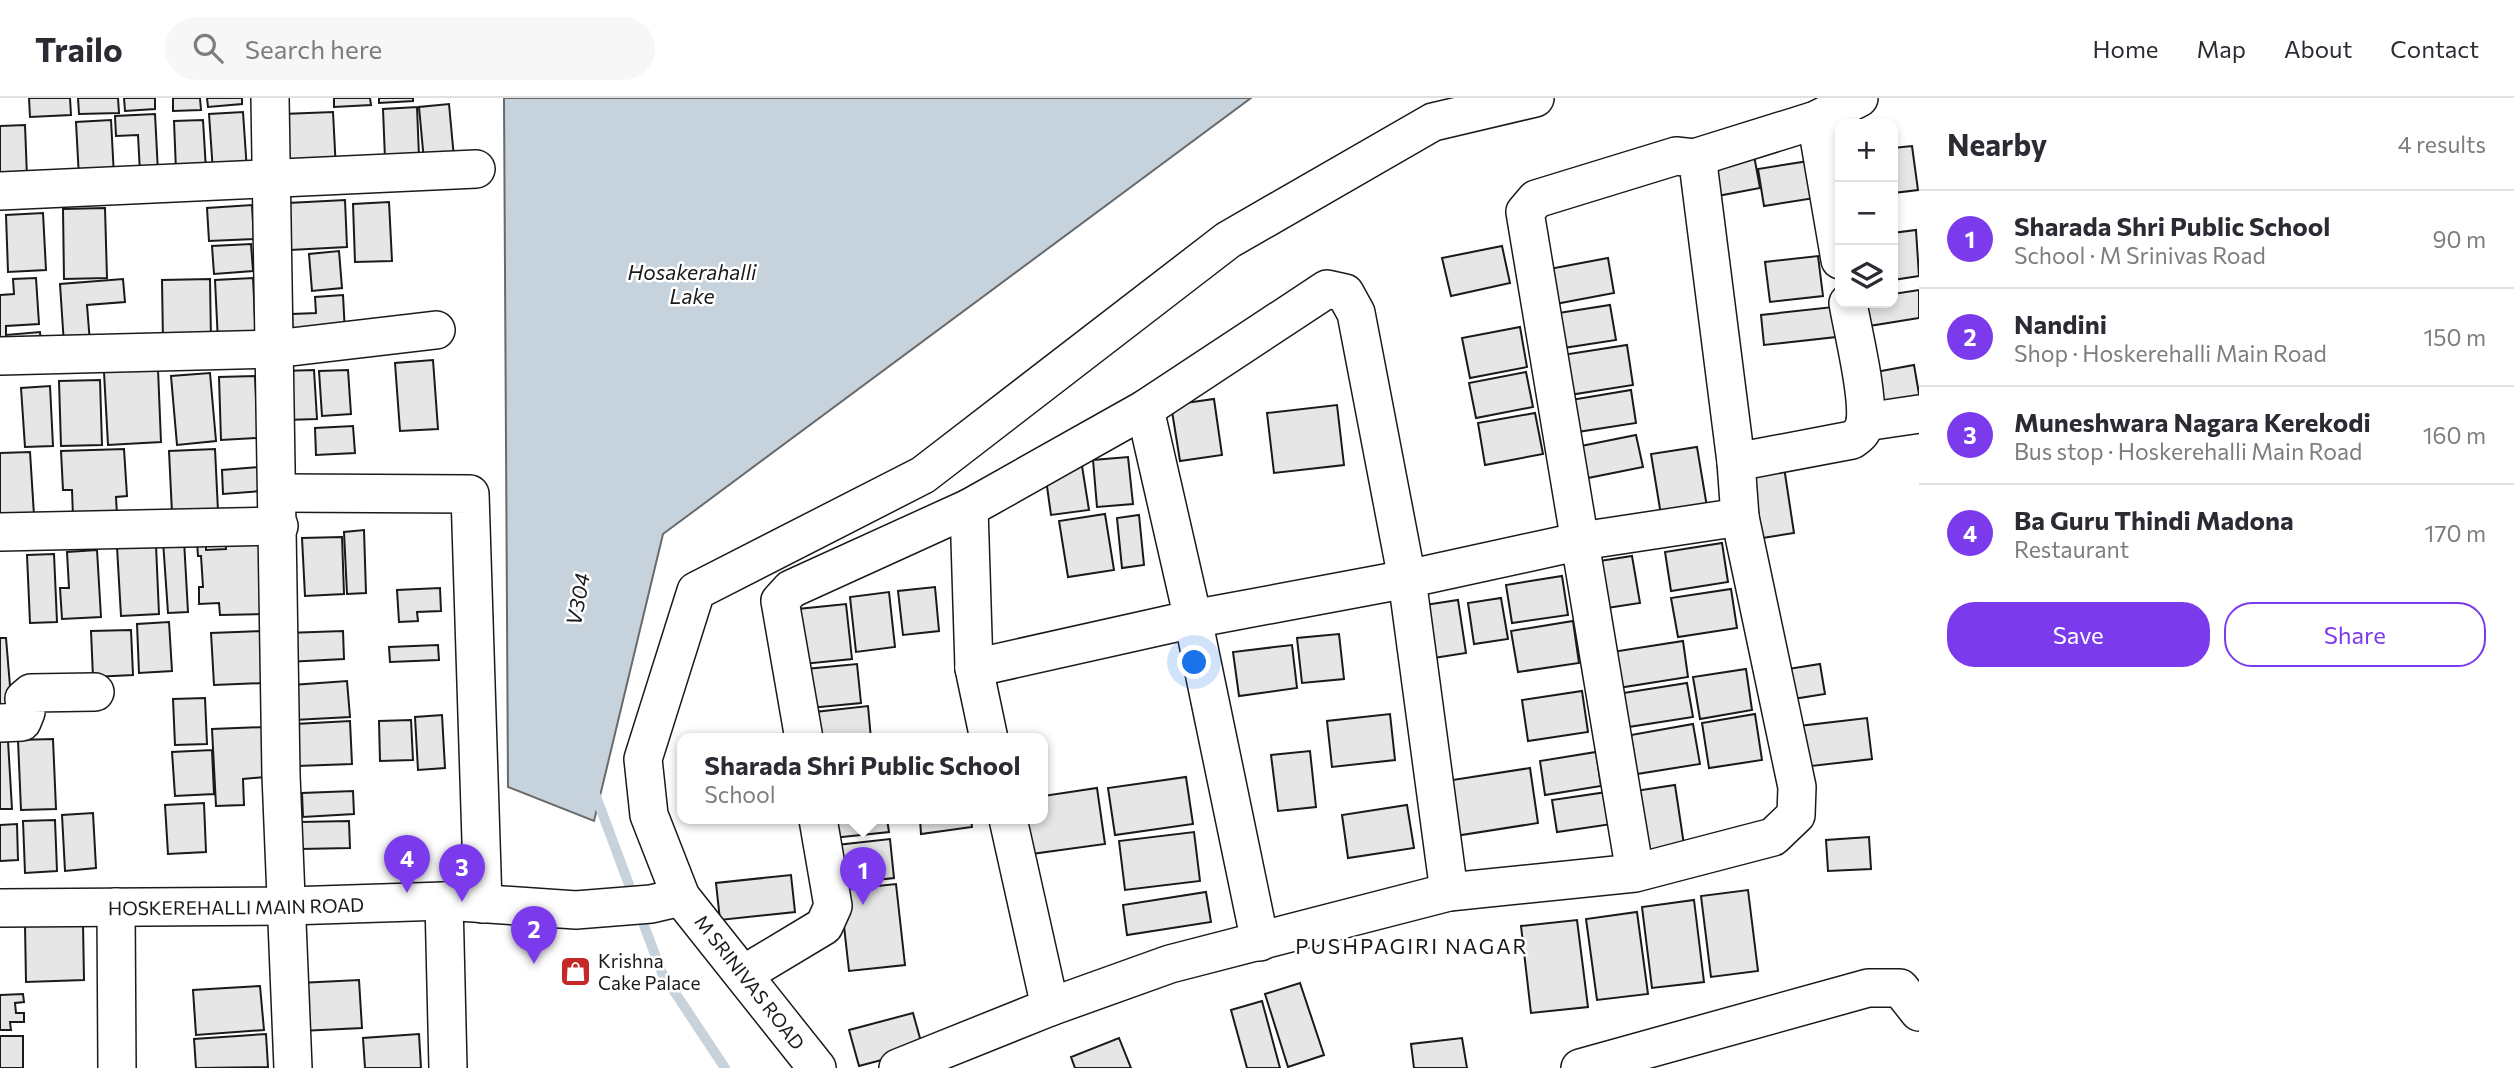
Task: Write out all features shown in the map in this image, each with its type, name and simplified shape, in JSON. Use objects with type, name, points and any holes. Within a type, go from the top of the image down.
[{"type":"street","points":[[270,98],[282,775],[293,1068]]},
{"type":"street","name":"M SRINIVAS ROAD","points":[[817,1068],[744,974],[666,900],[649,815],[643,759],[696,591],[923,474],[1228,240],[1433,122],[1535,98]]},
{"type":"street","points":[[1635,873],[1525,212],[1536,199],[1676,156],[1694,158],[1816,120],[1858,98]]},
{"type":"street","points":[[1816,120],[1837,245]]},
{"type":"street","points":[[898,1068],[1050,1007],[1170,964],[1449,892],[1635,873],[1773,837],[1796,815],[1797,787],[1740,517],[1736,462],[1699,171],[1694,158]]},
{"type":"street","points":[[0,191],[476,169]]},
{"type":"street","points":[[803,733],[780,601],[791,589],[970,508],[1145,409],[1327,289],[1345,293],[1356,313],[1407,579],[1449,892]]},
{"type":"street","points":[[1736,462],[1852,440],[1861,433],[1865,422],[1864,398],[1848,308]]},
{"type":"street","points":[[0,356],[274,349],[436,330]]},
{"type":"street","points":[[1145,409],[1193,619],[1260,942]]},
{"type":"street","points":[[1865,422],[1919,414]]},
{"type":"street","points":[[0,532],[470,494],[483,904]]},
{"type":"street","points":[[970,508],[974,668],[988,733]]},
{"type":"street","points":[[974,668],[1193,619],[1407,579],[1581,541],[1740,517]]},
{"type":"street","points":[[0,723],[22,722],[26,712],[24,699],[31,693],[95,692]]},
{"type":"street","points":[[744,974],[824,926],[833,906],[819,824]]},
{"type":"street","points":[[1008,824],[1050,1007]]},
{"type":"street","name":"HOSKEREHALLI MAIN ROAD","points":[[0,908],[288,906],[444,901],[576,909],[666,900]]},
{"type":"street","points":[[444,901],[448,1068]]},
{"type":"street","points":[[117,907],[117,1068]]},
{"type":"street","points":[[1580,1068],[1868,988],[1900,988],[1919,1012]]},
{"type":"water","name":"Hosakerahalli Lake","points":[[504,98],[1251,98],[663,534],[594,821],[508,787]]},
{"type":"building","points":[[29,98],[70,98],[71,115],[30,117]]},
{"type":"building","points":[[78,98],[118,98],[119,113],[79,114]]},
{"type":"building","points":[[124,98],[155,98],[155,109],[125,111]]},
{"type":"building","points":[[173,98],[200,98],[201,110],[173,111]]},
{"type":"building","points":[[207,98],[242,98],[242,104],[208,107]]},
{"type":"building","points":[[334,98],[370,98],[371,105],[334,107]]},
{"type":"building","points":[[379,98],[413,98],[413,101],[379,103]]},
{"type":"building","points":[[449,104],[454,158],[424,161],[419,107]]},
{"type":"building","points":[[417,107],[419,157],[385,159],[383,109]]},
{"type":"building","points":[[243,112],[247,171],[213,172],[209,114]]},
{"type":"building","points":[[333,112],[336,170],[286,172],[283,114]]},
{"type":"building","points":[[155,114],[158,172],[140,173],[138,135],[116,136],[115,116]]},
{"type":"building","points":[[111,120],[114,176],[79,178],[76,122]]},
{"type":"building","points":[[203,120],[206,170],[176,171],[174,121]]},
{"type":"building","points":[[25,125],[27,177],[0,178],[0,126]]},
{"type":"building","points":[[1912,146],[1918,190],[1898,192],[1898,147]]},
{"type":"building","points":[[1753,150],[1760,188],[1707,198],[1700,159]]},
{"type":"building","points":[[1815,160],[1821,197],[1764,206],[1758,169]]},
{"type":"building","points":[[345,200],[347,247],[290,250],[288,203]]},
{"type":"building","points":[[389,202],[392,261],[355,262],[353,204]]},
{"type":"building","points":[[252,205],[254,239],[209,241],[207,208]]},
{"type":"building","points":[[105,208],[107,278],[64,279],[63,209]]},
{"type":"building","points":[[43,213],[46,270],[8,272],[6,215]]},
{"type":"building","points":[[1916,230],[1919,276],[1898,279],[1898,232]]},
{"type":"building","points":[[251,244],[253,271],[214,274],[212,246]]},
{"type":"building","points":[[1502,246],[1510,283],[1451,296],[1442,258]]},
{"type":"building","points":[[339,251],[342,288],[312,291],[309,254]]},
{"type":"building","points":[[1818,256],[1823,296],[1770,302],[1765,262]]},
{"type":"building","points":[[1608,258],[1614,293],[1550,305],[1544,270]]},
{"type":"building","points":[[36,278],[39,324],[6,326],[6,335],[40,332],[41,344],[0,347],[0,295],[14,294],[13,279]]},
{"type":"building","points":[[253,278],[256,340],[218,342],[215,280]]},
{"type":"building","points":[[123,279],[125,302],[87,305],[90,343],[64,345],[60,284]]},
{"type":"building","points":[[210,279],[211,341],[163,342],[162,280]]},
{"type":"building","points":[[1919,290],[1919,318],[1869,326],[1867,308],[1898,308],[1898,293]]},
{"type":"building","points":[[343,295],[345,333],[293,336],[292,314],[316,313],[315,297]]},
{"type":"building","points":[[1610,305],[1616,340],[1557,349],[1552,314]]},
{"type":"building","points":[[1833,307],[1836,337],[1764,345],[1761,315]]},
{"type":"building","points":[[1520,327],[1527,367],[1470,378],[1462,338]]},
{"type":"building","points":[[1627,345],[1633,385],[1563,396],[1556,356]]},
{"type":"building","points":[[433,360],[438,429],[400,431],[395,363]]},
{"type":"building","points":[[1914,365],[1919,409],[1877,417],[1870,373]]},
{"type":"building","points":[[158,369],[161,442],[108,445],[104,372]]},
{"type":"building","points":[[314,370],[317,419],[285,420],[283,371]]},
{"type":"building","points":[[348,370],[351,414],[322,416],[319,371]]},
{"type":"building","points":[[1526,372],[1533,407],[1476,418],[1469,383]]},
{"type":"building","points":[[210,373],[216,441],[177,445],[171,376]]},
{"type":"building","points":[[255,376],[258,438],[221,440],[219,377]]},
{"type":"building","points":[[100,380],[102,445],[61,446],[59,381]]},
{"type":"building","points":[[50,386],[53,446],[25,447],[21,388]]},
{"type":"building","points":[[1631,390],[1636,423],[1571,433],[1565,401]]},
{"type":"building","points":[[1214,399],[1222,455],[1180,461],[1171,405]]},
{"type":"building","points":[[1337,405],[1344,465],[1274,473],[1267,413]]},
{"type":"building","points":[[1535,413],[1543,454],[1485,465],[1478,423]]},
{"type":"building","points":[[353,426],[355,453],[316,455],[315,428]]},
{"type":"building","points":[[1636,435],[1643,467],[1583,479],[1576,447]]},
{"type":"building","points":[[1697,447],[1707,507],[1661,515],[1651,454]]},
{"type":"building","points":[[124,449],[127,496],[116,497],[117,515],[73,517],[72,490],[63,490],[61,451]]},
{"type":"building","points":[[215,449],[218,511],[172,513],[169,451]]},
{"type":"building","points":[[30,452],[34,515],[0,517],[0,453]]},
{"type":"building","points":[[1128,457],[1133,504],[1097,507],[1093,460]]},
{"type":"building","points":[[1082,466],[1089,510],[1051,515],[1045,472]]},
{"type":"building","points":[[259,467],[261,491],[223,494],[222,470]]},
{"type":"building","points":[[1784,467],[1794,533],[1756,539],[1746,473]]},
{"type":"building","points":[[1105,514],[1114,570],[1068,577],[1059,521]]},
{"type":"building","points":[[1139,515],[1144,565],[1122,568],[1117,518]]},
{"type":"building","points":[[364,530],[366,593],[347,594],[344,532]]},
{"type":"building","points":[[342,537],[344,594],[305,596],[302,538]]},
{"type":"building","points":[[261,539],[265,614],[220,615],[219,603],[199,604],[199,587],[203,587],[201,556],[198,556],[197,542],[206,542],[206,550],[226,549],[225,541]]},
{"type":"building","points":[[184,540],[188,612],[168,613],[163,541]]},
{"type":"building","points":[[1722,543],[1728,582],[1671,591],[1665,552]]},
{"type":"building","points":[[156,545],[159,614],[121,616],[117,547]]},
{"type":"building","points":[[97,550],[101,617],[62,619],[60,588],[69,588],[67,552]]},
{"type":"building","points":[[54,554],[57,622],[30,623],[27,555]]},
{"type":"building","points":[[1632,556],[1640,603],[1600,609],[1593,562]]},
{"type":"building","points":[[1562,576],[1568,615],[1512,623],[1506,585]]},
{"type":"building","points":[[935,587],[939,631],[903,635],[898,591]]},
{"type":"building","points":[[440,588],[441,611],[417,612],[418,621],[399,622],[397,590]]},
{"type":"building","points":[[1731,589],[1737,628],[1678,637],[1671,598]]},
{"type":"building","points":[[889,592],[895,647],[856,652],[850,597]]},
{"type":"building","points":[[1501,598],[1508,639],[1474,644],[1468,603]]},
{"type":"building","points":[[1458,600],[1466,653],[1427,659],[1418,606]]},
{"type":"building","points":[[846,604],[852,659],[803,664],[798,609]]},
{"type":"building","points":[[1573,621],[1579,663],[1518,672],[1511,631]]},
{"type":"building","points":[[169,622],[172,671],[139,673],[137,624]]},
{"type":"building","points":[[131,630],[133,675],[93,677],[91,631]]},
{"type":"building","points":[[261,631],[264,683],[214,685],[211,633]]},
{"type":"building","points":[[343,631],[344,659],[287,662],[286,633]]},
{"type":"building","points":[[1339,634],[1344,679],[1302,683],[1297,638]]},
{"type":"building","points":[[0,638],[6,638],[12,710],[0,711]]},
{"type":"building","points":[[1683,641],[1688,677],[1618,688],[1612,652]]},
{"type":"building","points":[[438,645],[439,660],[390,662],[389,647]]},
{"type":"building","points":[[1292,645],[1297,688],[1239,696],[1233,652]]},
{"type":"building","points":[[857,664],[861,703],[810,708],[806,669]]},
{"type":"building","points":[[1820,664],[1825,694],[1793,699],[1788,669]]},
{"type":"building","points":[[1746,669],[1752,710],[1700,719],[1693,677]]},
{"type":"building","points":[[347,681],[350,717],[294,720],[292,685]]},
{"type":"building","points":[[1687,683],[1693,717],[1622,728],[1617,694]]},
{"type":"building","points":[[1582,691],[1588,732],[1528,741],[1522,700]]},
{"type":"building","points":[[205,698],[207,744],[175,745],[173,699]]},
{"type":"building","points":[[868,706],[870,733],[817,733],[815,712]]},
{"type":"building","points":[[1390,714],[1395,760],[1332,767],[1327,721]]},
{"type":"building","points":[[1755,714],[1762,760],[1709,768],[1702,723]]},
{"type":"building","points":[[442,715],[445,768],[418,770],[415,717]]},
{"type":"building","points":[[1867,718],[1872,759],[1803,767],[1799,726]]},
{"type":"building","points":[[411,720],[413,760],[380,761],[379,721]]},
{"type":"building","points":[[350,721],[352,764],[297,766],[295,724]]},
{"type":"building","points":[[1693,724],[1700,764],[1637,774],[1631,735]]},
{"type":"building","points":[[264,727],[266,777],[243,779],[244,805],[216,806],[212,729]]},
{"type":"building","points":[[53,739],[56,809],[21,810],[18,740]]},
{"type":"building","points":[[8,741],[12,809],[0,809],[0,742]]},
{"type":"building","points":[[212,750],[214,794],[175,796],[172,752]]},
{"type":"building","points":[[1310,751],[1316,807],[1278,811],[1271,755]]},
{"type":"building","points":[[1596,752],[1601,786],[1545,795],[1540,761]]},
{"type":"building","points":[[1530,768],[1538,823],[1455,836],[1446,781]]},
{"type":"building","points":[[1186,777],[1193,824],[1115,835],[1108,788]]},
{"type":"building","points":[[1675,785],[1684,845],[1645,851],[1635,791]]},
{"type":"building","points":[[1097,788],[1105,844],[1024,855],[1021,824],[1048,824],[1048,795]]},
{"type":"building","points":[[353,791],[354,814],[303,817],[302,793]]},
{"type":"building","points":[[1607,792],[1612,824],[1557,832],[1552,800]]},
{"type":"building","points":[[204,803],[206,852],[168,854],[165,805]]},
{"type":"building","points":[[1407,805],[1414,848],[1348,858],[1342,815]]},
{"type":"building","points":[[93,813],[96,868],[65,871],[62,815]]},
{"type":"building","points":[[55,820],[57,871],[25,873],[23,821]]},
{"type":"building","points":[[349,821],[350,848],[301,849],[300,822]]},
{"type":"building","points":[[17,824],[18,860],[0,861],[0,825]]},
{"type":"building","points":[[832,824],[888,824],[889,832],[833,838]]},
{"type":"building","points":[[920,824],[972,824],[972,827],[921,834]]},
{"type":"building","points":[[1194,832],[1200,881],[1125,890],[1119,841]]},
{"type":"building","points":[[1869,837],[1871,869],[1828,871],[1826,840]]},
{"type":"building","points":[[890,839],[894,878],[841,884],[837,845]]},
{"type":"building","points":[[791,875],[795,912],[720,920],[716,883]]},
{"type":"building","points":[[896,884],[905,965],[849,971],[840,890]]},
{"type":"building","points":[[1748,890],[1758,971],[1711,977],[1701,896]]},
{"type":"building","points":[[1206,892],[1211,922],[1127,935],[1123,905]]},
{"type":"building","points":[[1694,900],[1704,982],[1652,988],[1642,907]]},
{"type":"building","points":[[1637,912],[1648,994],[1597,1000],[1586,919]]},
{"type":"building","points":[[1577,920],[1588,1007],[1531,1013],[1521,926]]},
{"type":"building","points":[[83,923],[84,980],[26,982],[25,925]]},
{"type":"building","points":[[359,980],[362,1028],[301,1031],[299,983]]},
{"type":"building","points":[[1300,983],[1324,1055],[1288,1067],[1265,994]]},
{"type":"building","points":[[260,986],[264,1030],[196,1035],[193,990]]},
{"type":"building","points":[[23,994],[24,1002],[15,1003],[16,1013],[24,1013],[24,1022],[10,1022],[11,1030],[0,1030],[0,995]]},
{"type":"building","points":[[1262,1001],[1280,1068],[1247,1068],[1231,1010]]},
{"type":"building","points":[[913,1013],[923,1049],[859,1066],[849,1030]]},
{"type":"building","points":[[266,1034],[268,1067],[196,1068],[194,1039]]},
{"type":"building","points":[[419,1034],[421,1068],[365,1068],[363,1038]]},
{"type":"building","points":[[0,1036],[23,1036],[23,1068],[0,1068]]},
{"type":"building","points":[[1119,1038],[1131,1068],[1075,1068],[1071,1057]]},
{"type":"building","points":[[1462,1038],[1467,1068],[1414,1068],[1411,1044]]},
{"type":"waterway","name":"V304","points":[[594,791],[634,898]]},
{"type":"waterway","name":"V304","points":[[639,912],[662,973],[725,1068]]},
{"type":"place","name":"Ba Guru Thindi Madona","points":[[407,893]]},
{"type":"place","name":"Muneshwara Nagara Kerekodi","points":[[462,902]]},
{"type":"place","name":"Sharada Shri Public School","points":[[863,905]]},
{"type":"place","name":"Nandini","points":[[534,964]]},
{"type":"place","name":"Krishna Cake Palace","points":[[575,971]]},
{"type":"district","name":"PUSHPAGIRI NAGAR","points":[[1412,945]]}]
